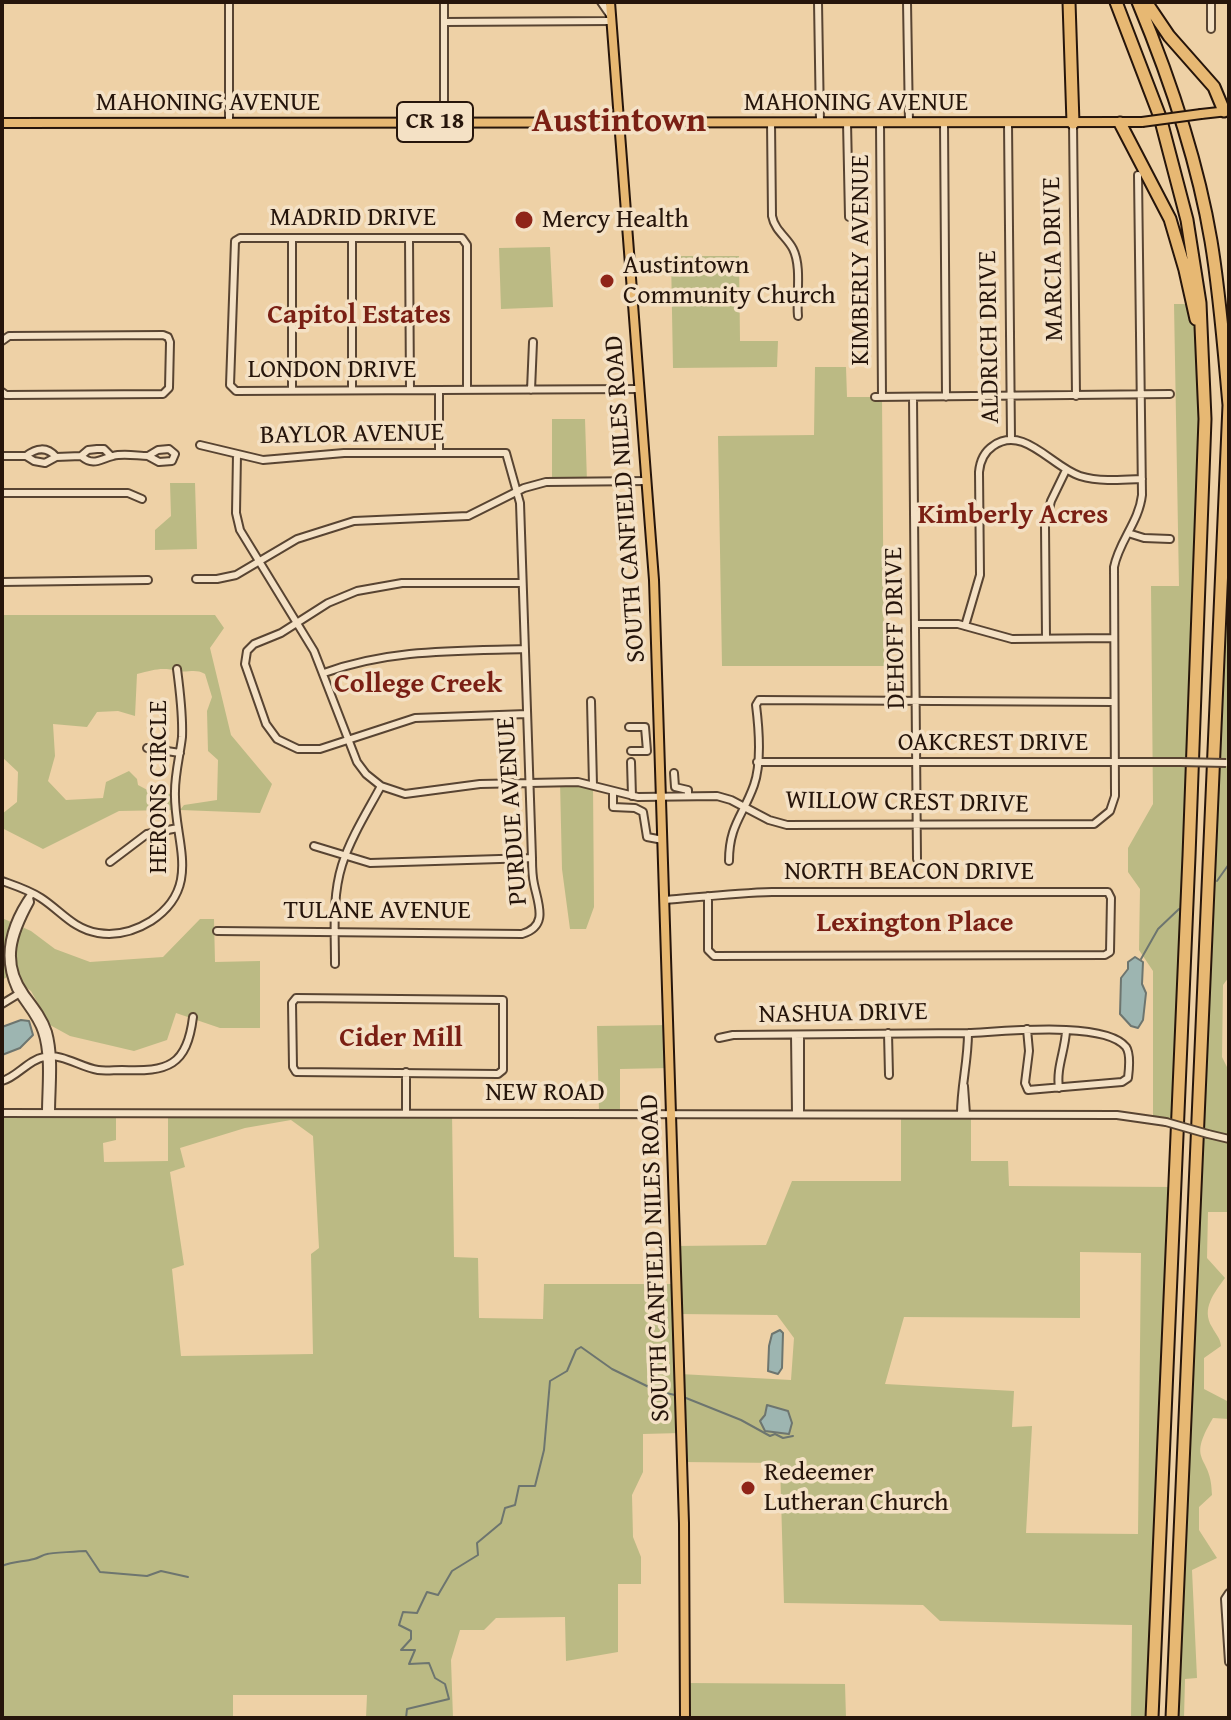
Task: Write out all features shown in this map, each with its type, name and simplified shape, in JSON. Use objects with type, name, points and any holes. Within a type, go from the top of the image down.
[{"type":"highway","points":[[1069,2],[1073,123]]},
{"type":"highway","points":[[1116,2],[1147,79],[1180,187],[1198,282],[1205,430],[1152,1718]]},
{"type":"highway","points":[[1138,2],[1179,110],[1203,199],[1216,274],[1229,403],[1172,1718]]},
{"type":"highway","points":[[1146,2],[1169,36],[1214,87],[1229,98]]},
{"type":"highway","points":[[1214,87],[1228,113]]},
{"type":"highway","points":[[1120,123],[1170,219],[1202,349]]},
{"type":"main road","name":"SOUTH CANFIELD NILES ROAD","points":[[610,2],[654,580],[684,1523],[685,1718]]},
{"type":"main road","name":"MAHONING AVENUE","points":[[2,123],[1120,123],[1228,113]]},
{"type":"street","points":[[229,2],[229,123]]},
{"type":"street","points":[[444,2],[444,122]]},
{"type":"street","points":[[601,2],[611,18]]},
{"type":"street","points":[[818,2],[820,122]]},
{"type":"street","points":[[907,2],[909,123]]},
{"type":"street","points":[[1211,2],[1211,29]]},
{"type":"street","points":[[444,22],[611,18]]},
{"type":"street","points":[[771,122],[772,216],[795,256],[798,316]]},
{"type":"street","points":[[847,122],[849,217]]},
{"type":"street","name":"KIMBERLY AVENUE","points":[[880,123],[878,397],[913,397]]},
{"type":"street","points":[[944,123],[946,397]]},
{"type":"street","name":"ALDRICH DRIVE","points":[[965,626],[980,575],[980,464],[989,448],[1011,439],[1008,123]]},
{"type":"street","name":"MARCIA DRIVE","points":[[1073,123],[1076,396]]},
{"type":"street","points":[[1115,763],[1114,567],[1140,506],[1142,479],[1138,175]]},
{"type":"street","points":[[292,238],[292,390]]},
{"type":"street","points":[[352,238],[352,390]]},
{"type":"street","points":[[409,238],[410,390]]},
{"type":"street","name":"MADRID DRIVE","points":[[235,240],[460,238],[466,243],[467,390]]},
{"type":"street","name":"LONDON DRIVE","points":[[235,240],[231,387],[236,391],[640,389]]},
{"type":"street","points":[[2,340],[9,336],[163,335],[168,337],[170,344],[169,388],[163,394],[6,395],[2,392]]},
{"type":"street","points":[[531,390],[533,342]]},
{"type":"street","name":"LONDON DRIVE","points":[[439,390],[439,453]]},
{"type":"street","points":[[913,397],[1170,394]]},
{"type":"street","name":"DEHOFF DRIVE","points":[[913,397],[917,859]]},
{"type":"street","points":[[1011,439],[1028,444],[1066,470],[1095,479],[1142,479]]},
{"type":"street","name":"BAYLOR AVENUE","points":[[200,445],[263,460],[344,453],[506,453]]},
{"type":"street","points":[[26,456],[36,449],[50,450],[56,457]]},
{"type":"street","points":[[81,456],[88,450],[104,449],[111,456]]},
{"type":"street","name":"PURDUE AVENUE","points":[[506,453],[518,491],[533,882],[541,913],[535,927]]},
{"type":"street","points":[[237,454],[237,520],[243,538],[297,623],[324,673],[361,768],[381,786],[345,857],[336,898],[335,964]]},
{"type":"street","points":[[2,456],[26,456],[45,463],[56,457],[81,456],[92,462],[111,456],[148,456]]},
{"type":"street","points":[[1046,638],[1045,525],[1051,501],[1066,470]]},
{"type":"street","points":[[196,579],[230,577],[297,539],[336,525],[377,519],[460,517],[484,510],[518,491],[546,482],[647,481]]},
{"type":"street","points":[[2,493],[128,493],[142,499]]},
{"type":"street","points":[[1128,533],[1144,538],[1170,539]]},
{"type":"street","points":[[2,582],[148,580]]},
{"type":"street","points":[[522,583],[379,585],[340,597],[273,637],[254,644],[245,655],[246,668],[266,724],[277,739],[298,749],[320,749],[415,718],[527,714]]},
{"type":"street","points":[[916,624],[965,626],[1000,637],[1114,638]]},
{"type":"street","points":[[324,673],[395,654],[525,649]]},
{"type":"street","name":"HERONS CIRCLE","points":[[2,881],[90,931],[114,934],[137,929],[164,910],[178,889],[183,869],[174,792],[180,753],[182,705],[177,669]]},
{"type":"street","points":[[591,701],[593,785]]},
{"type":"street","points":[[729,861],[731,833],[754,784],[758,701],[1114,702]]},
{"type":"street","points":[[629,727],[645,727],[646,737],[647,751],[631,751]]},
{"type":"street","points":[[646,737],[659,736]]},
{"type":"street","points":[[147,748],[180,753]]},
{"type":"street","points":[[631,762],[632,796]]},
{"type":"street","name":"OAKCREST DRIVE","points":[[757,762],[1228,763]]},
{"type":"street","name":"WILLOW CREST DRIVE","points":[[381,786],[415,794],[468,785],[562,781],[593,785],[632,796],[717,796],[787,825],[1084,826],[1107,816],[1114,801],[1115,763]]},
{"type":"street","points":[[674,773],[675,787],[688,790],[688,795]]},
{"type":"street","points":[[613,791],[613,807],[635,808],[643,812],[647,837],[663,840]]},
{"type":"street","points":[[110,862],[147,834],[178,828]]},
{"type":"street","points":[[314,846],[370,863],[532,858]]},
{"type":"street","name":"NORTH BEACON DRIVE","points":[[665,900],[708,896],[772,892],[1109,893],[1109,953],[714,956],[710,954],[708,896]]},
{"type":"street","points":[[31,895],[11,925],[6,950],[10,977],[40,1025],[45,1040],[48,1113]]},
{"type":"street","name":"TULANE AVENUE","points":[[217,931],[522,934],[535,927]]},
{"type":"street","points":[[2,1004],[21,992]]},
{"type":"street","points":[[296,998],[503,1000],[503,1070],[500,1073],[406,1072],[296,1072],[293,1067],[292,1002],[296,998]]},
{"type":"street","points":[[2,1081],[20,1073],[35,1060],[48,1057],[64,1058],[98,1070],[151,1072],[167,1066],[185,1052],[193,1017]]},
{"type":"street","points":[[1027,1029],[1030,1045],[1025,1069],[1026,1089],[1031,1091],[1059,1088],[1058,1067],[1066,1049],[1066,1031]]},
{"type":"street","name":"NASHUA DRIVE","points":[[719,1038],[1027,1029],[1100,1035],[1125,1046],[1128,1051],[1128,1078],[1122,1082],[1059,1088]]},
{"type":"street","points":[[888,1033],[889,1075]]},
{"type":"street","points":[[964,1114],[968,1033]]},
{"type":"street","points":[[798,1035],[798,1114]]},
{"type":"street","points":[[406,1072],[406,1113]]},
{"type":"street","name":"NEW ROAD","points":[[2,1113],[1132,1115],[1229,1139]]},
{"type":"street","points":[[1229,1593],[1225,1599],[1229,1662]]},
{"type":"shaded area","points":[[550,247],[553,307],[501,309],[499,248]]},
{"type":"shaded area","points":[[671,256],[739,256],[740,341],[778,341],[777,367],[673,368]]},
{"type":"shaded area","points":[[1174,304],[1193,304],[1202,349],[1177,1125],[1153,1119],[1153,971],[1139,950],[1140,889],[1128,872],[1128,848],[1153,804],[1151,586],[1179,586]]},
{"type":"shaded area","points":[[815,367],[846,367],[847,397],[882,397],[884,666],[722,666],[718,436],[814,435]]},
{"type":"shaded area","points":[[1229,402],[1229,977],[1223,985],[1222,1057],[1228,1069],[1229,1212],[1208,1212],[1207,1258],[1225,1278],[1208,1308],[1209,1320],[1221,1346],[1204,1358],[1204,1389],[1229,1402],[1229,1419],[1213,1418],[1201,1444],[1200,1452],[1211,1482],[1212,1495],[1199,1507],[1199,1530],[1217,1558],[1192,1570],[1197,1678],[1185,1679],[1184,1718],[1172,1718]]},
{"type":"shaded area","points":[[552,419],[585,419],[587,482],[552,482]]},
{"type":"shaded area","points":[[170,483],[195,483],[197,549],[155,550],[155,530],[171,516]]},
{"type":"shaded area","points":[[2,615],[215,615],[224,628],[210,648],[231,735],[272,784],[260,813],[180,810],[184,805],[217,800],[218,760],[208,751],[207,711],[212,697],[205,674],[162,669],[137,674],[135,716],[118,711],[97,712],[87,727],[53,724],[55,756],[48,781],[66,800],[103,798],[106,782],[129,771],[137,779],[138,785],[153,793],[171,794],[171,810],[119,811],[43,849],[2,828],[2,814],[17,802],[18,772],[2,757]]},
{"type":"shaded area","points":[[560,781],[593,785],[594,907],[586,929],[570,929],[562,869]]},
{"type":"shaded area","points":[[2,918],[31,931],[55,949],[90,962],[163,957],[200,919],[214,919],[215,962],[260,961],[260,1028],[220,1028],[176,1013],[167,1040],[134,1051],[70,1036],[50,1025],[17,971],[2,980]]},
{"type":"shaded area","points":[[669,1025],[671,1068],[620,1069],[620,1113],[599,1113],[597,1026]]},
{"type":"shaded area","points":[[2,1113],[116,1113],[116,1140],[103,1143],[104,1162],[168,1161],[168,1113],[452,1113],[454,1257],[478,1258],[479,1318],[543,1319],[544,1284],[677,1284],[676,1246],[766,1245],[792,1181],[901,1181],[901,1114],[971,1114],[971,1161],[1008,1161],[1009,1186],[1175,1187],[1152,1718],[1131,1718],[1132,1625],[940,1621],[923,1605],[784,1603],[780,1463],[682,1462],[681,1433],[643,1434],[643,1472],[632,1495],[633,1537],[641,1557],[641,1584],[618,1584],[618,1652],[566,1661],[565,1617],[496,1618],[484,1630],[460,1630],[451,1660],[453,1718],[366,1718],[367,1695],[233,1695],[233,1718],[2,1718]],"holes":[[[291,1120],[313,1136],[319,1248],[311,1254],[313,1354],[181,1356],[172,1269],[184,1265],[170,1172],[185,1167],[180,1148],[245,1128]],[[1080,1252],[1141,1253],[1138,1534],[1026,1533],[1032,1426],[1012,1427],[1014,1391],[885,1384],[904,1317],[1080,1318]],[[678,1314],[777,1315],[794,1338],[791,1380],[680,1374]]]},
{"type":"shaded area","points":[[685,1683],[845,1684],[846,1718],[685,1718]]},
{"type":"water","points":[[1135,957],[1143,962],[1142,984],[1146,993],[1143,1020],[1138,1028],[1131,1026],[1120,1014],[1121,978],[1128,969],[1128,962]]},
{"type":"water","points":[[21,1020],[29,1021],[33,1035],[20,1048],[2,1055],[2,1027]]},
{"type":"water","points":[[780,1330],[783,1333],[782,1368],[778,1374],[768,1371],[769,1346],[772,1334]]},
{"type":"water","points":[[767,1405],[788,1411],[792,1423],[789,1434],[765,1431],[760,1421]]},
{"type":"waterway","points":[[1217,881],[1229,864]]},
{"type":"waterway","points":[[1141,959],[1158,929],[1179,909]]},
{"type":"waterway","points":[[406,1718],[407,1709],[449,1699],[445,1684],[435,1678],[429,1663],[409,1664],[415,1650],[401,1650],[411,1639],[411,1631],[399,1625],[403,1612],[417,1613],[427,1592],[438,1595],[452,1571],[478,1555],[477,1543],[501,1523],[505,1508],[515,1505],[519,1486],[535,1486],[544,1450],[550,1381],[567,1371],[576,1350],[581,1347],[612,1369],[657,1391],[675,1395]]},
{"type":"waterway","points":[[686,1398],[741,1420],[770,1436],[793,1436]]},
{"type":"waterway","points":[[2,1566],[47,1554],[86,1551],[100,1572],[147,1576],[161,1571],[188,1577]]},
{"type":"place","name":"Mercy Health","points":[[524,220]]},
{"type":"place","name":"Austintown Community Church","points":[[607,281]]},
{"type":"place","name":"Redeemer Lutheran Church","points":[[748,1488]]},
{"type":"district","name":"Austintown","points":[[619,122]]},
{"type":"district","name":"Capitol Estates","points":[[359,316]]},
{"type":"district","name":"Kimberly Acres","points":[[1013,516]]},
{"type":"district","name":"College Creek","points":[[418,685]]},
{"type":"district","name":"Lexington Place","points":[[915,924]]},
{"type":"district","name":"Cider Mill","points":[[401,1039]]}]
